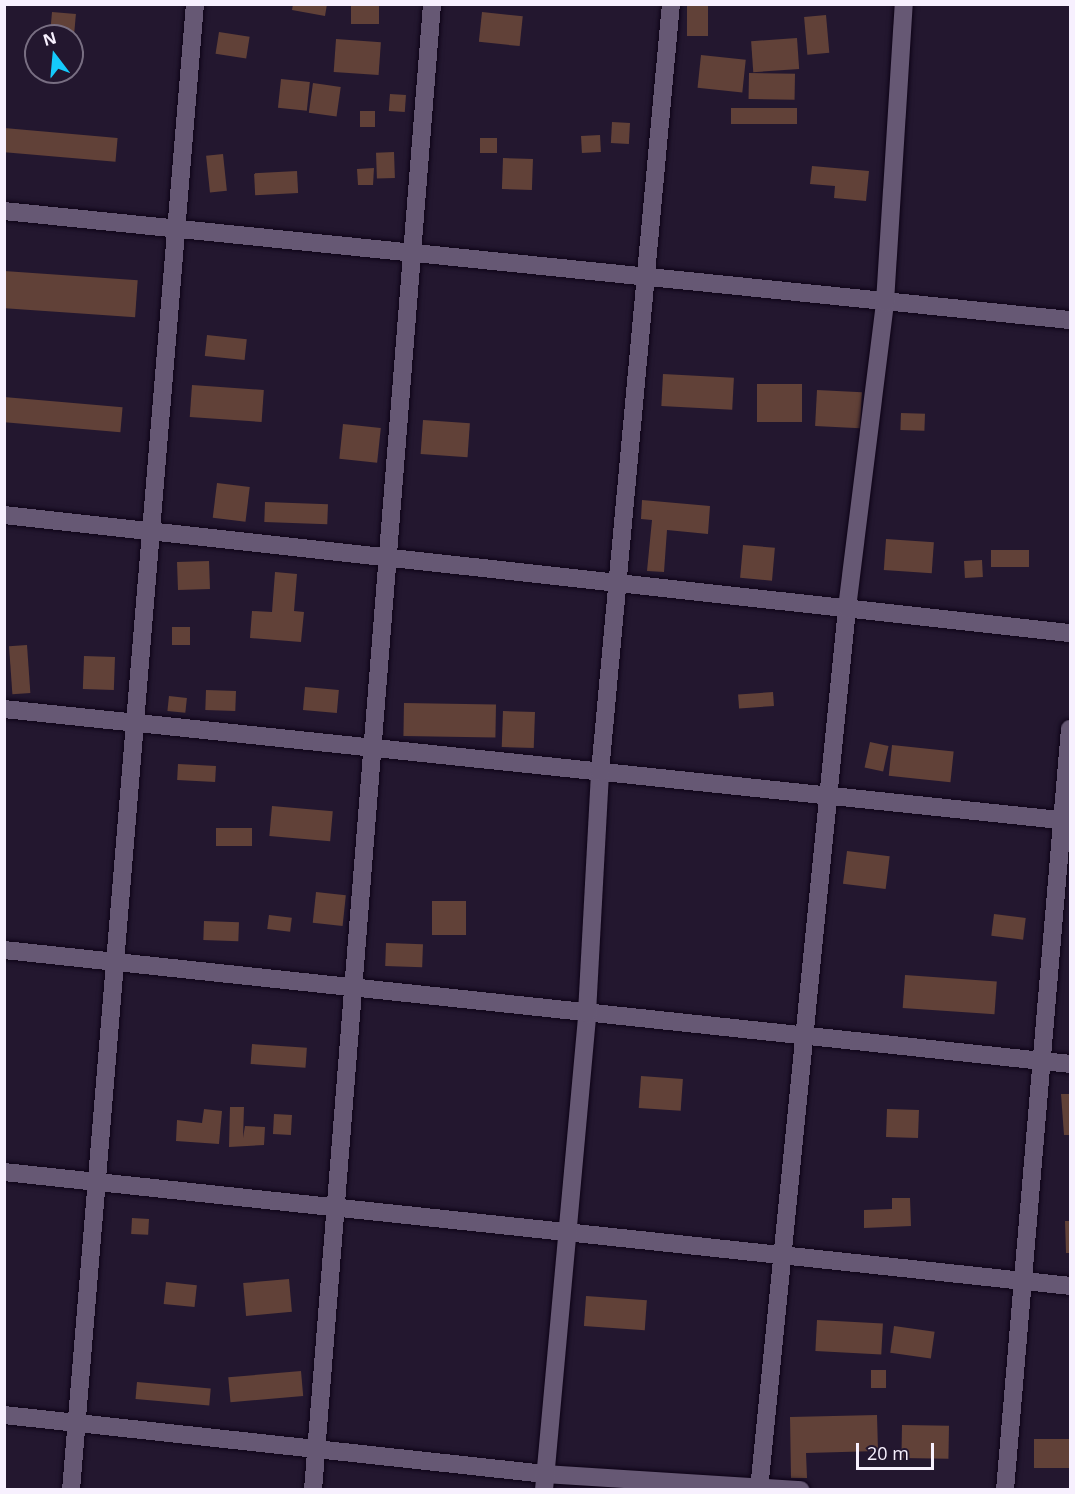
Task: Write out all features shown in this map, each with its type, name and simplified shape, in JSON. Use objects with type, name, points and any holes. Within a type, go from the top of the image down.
[{"type":"street","points":[[71,1490],[195,4]]},
{"type":"street","points":[[313,1490],[432,4]]},
{"type":"street","points":[[544,1482],[587,1013],[600,772],[671,4]]},
{"type":"street","points":[[760,1486],[786,1255],[847,608],[885,302],[904,4]]},
{"type":"street","points":[[4,211],[1071,320]]},
{"type":"street","points":[[4,515],[1071,633]]},
{"type":"street","points":[[4,709],[1066,821]]},
{"type":"street","points":[[1005,1490],[1066,821],[1071,729]]},
{"type":"street","points":[[4,950],[1071,1064]]},
{"type":"street","points":[[4,1172],[1071,1286]]},
{"type":"street","points":[[4,1415],[316,1447],[544,1482],[760,1486],[801,1490]]},
{"type":"building","points":[[293,4],[327,4],[325,16],[292,10]]},
{"type":"building","points":[[351,4],[379,4],[379,24],[351,24]]},
{"type":"building","points":[[687,5],[708,5],[708,36],[687,36]]},
{"type":"building","points":[[52,12],[76,14],[75,24],[51,24]]},
{"type":"building","points":[[482,12],[523,16],[520,46],[479,42]]},
{"type":"building","points":[[826,15],[829,53],[807,55],[804,17]]},
{"type":"building","points":[[219,32],[250,37],[246,59],[216,54]]},
{"type":"building","points":[[797,38],[799,69],[753,72],[751,41]]},
{"type":"building","points":[[336,39],[381,42],[379,75],[334,72]]},
{"type":"building","points":[[701,55],[746,60],[742,93],[698,88]]},
{"type":"building","points":[[749,73],[795,74],[795,100],[749,99]]},
{"type":"building","points":[[281,79],[310,82],[307,111],[278,108]]},
{"type":"building","points":[[313,83],[341,87],[337,117],[309,113]]},
{"type":"building","points":[[390,94],[406,95],[405,112],[389,111]]},
{"type":"building","points":[[731,108],[797,108],[797,124],[731,124]]},
{"type":"building","points":[[360,111],[375,111],[375,127],[360,127]]},
{"type":"building","points":[[612,122],[630,123],[629,144],[611,143]]},
{"type":"building","points":[[4,128],[118,138],[115,162],[4,152]]},
{"type":"building","points":[[600,135],[601,152],[582,153],[581,136]]},
{"type":"building","points":[[480,138],[497,138],[497,153],[480,153]]},
{"type":"building","points":[[394,152],[395,178],[377,179],[376,153]]},
{"type":"building","points":[[223,154],[227,191],[210,193],[206,156]]},
{"type":"building","points":[[503,158],[533,159],[532,190],[502,189]]},
{"type":"building","points":[[812,166],[869,171],[866,201],[834,198],[835,186],[810,184]]},
{"type":"building","points":[[374,168],[373,185],[358,185],[357,169]]},
{"type":"building","points":[[297,171],[298,193],[255,195],[254,173]]},
{"type":"building","points":[[4,271],[138,280],[135,317],[4,308]]},
{"type":"building","points":[[207,335],[247,339],[245,360],[205,356]]},
{"type":"building","points":[[663,374],[734,378],[732,410],[661,406]]},
{"type":"building","points":[[757,384],[802,384],[802,422],[757,422]]},
{"type":"building","points":[[192,385],[264,390],[262,422],[190,417]]},
{"type":"building","points":[[817,390],[862,392],[860,428],[815,426]]},
{"type":"building","points":[[4,397],[123,407],[120,432],[4,422]]},
{"type":"building","points":[[901,413],[925,414],[924,431],[900,430]]},
{"type":"building","points":[[423,420],[470,423],[468,457],[421,454]]},
{"type":"building","points":[[343,424],[381,428],[377,463],[339,459]]},
{"type":"building","points":[[217,483],[250,487],[245,522],[213,518]]},
{"type":"building","points":[[642,500],[710,506],[708,534],[667,530],[664,572],[647,571],[652,520],[641,519]]},
{"type":"building","points":[[265,502],[328,504],[327,524],[264,522]]},
{"type":"building","points":[[886,539],[934,542],[932,573],[884,570]]},
{"type":"building","points":[[743,545],[775,548],[772,581],[740,578]]},
{"type":"building","points":[[991,550],[1029,550],[1029,567],[991,567]]},
{"type":"building","points":[[982,560],[983,577],[965,578],[964,561]]},
{"type":"building","points":[[209,561],[210,589],[178,590],[177,562]]},
{"type":"building","points":[[275,572],[297,574],[294,611],[304,612],[301,642],[250,638],[252,611],[272,612]]},
{"type":"building","points":[[172,627],[190,627],[190,645],[172,645]]},
{"type":"building","points":[[27,645],[30,693],[12,694],[9,646]]},
{"type":"building","points":[[84,656],[115,657],[114,690],[83,689]]},
{"type":"building","points":[[305,687],[339,690],[337,713],[303,710]]},
{"type":"building","points":[[206,690],[236,691],[235,711],[205,710]]},
{"type":"building","points":[[773,692],[774,706],[739,708],[738,694]]},
{"type":"building","points":[[169,696],[187,698],[185,713],[167,711]]},
{"type":"building","points":[[404,703],[496,705],[495,738],[403,736]]},
{"type":"building","points":[[503,711],[535,712],[534,748],[502,747]]},
{"type":"building","points":[[870,742],[889,746],[883,771],[865,767]]},
{"type":"building","points":[[892,745],[954,751],[950,782],[889,776]]},
{"type":"building","points":[[178,764],[216,766],[215,782],[177,780]]},
{"type":"building","points":[[272,806],[333,811],[330,841],[269,836]]},
{"type":"building","points":[[216,828],[252,828],[252,846],[216,846]]},
{"type":"building","points":[[847,851],[890,856],[886,889],[843,884]]},
{"type":"building","points":[[316,892],[346,895],[343,926],[313,923]]},
{"type":"building","points":[[432,901],[466,901],[466,935],[432,935]]},
{"type":"building","points":[[994,914],[1026,918],[1023,940],[991,936]]},
{"type":"building","points":[[269,915],[292,918],[290,932],[267,929]]},
{"type":"building","points":[[204,921],[239,922],[238,941],[203,940]]},
{"type":"building","points":[[386,943],[423,944],[422,967],[385,966]]},
{"type":"building","points":[[905,975],[997,981],[994,1014],[903,1008]]},
{"type":"building","points":[[252,1044],[307,1048],[305,1068],[251,1064]]},
{"type":"building","points":[[641,1076],[683,1079],[681,1111],[639,1108]]},
{"type":"building","points":[[1061,1094],[1070,1094],[1070,1135],[1064,1135]]},
{"type":"building","points":[[230,1107],[244,1107],[243,1138],[245,1126],[265,1127],[264,1145],[229,1147]]},
{"type":"building","points":[[204,1109],[222,1111],[219,1144],[176,1141],[177,1120],[202,1123]]},
{"type":"building","points":[[887,1109],[919,1110],[918,1138],[886,1137]]},
{"type":"building","points":[[274,1114],[292,1115],[291,1135],[273,1134]]},
{"type":"building","points":[[892,1198],[910,1198],[911,1226],[864,1228],[864,1210],[892,1209]]},
{"type":"building","points":[[132,1218],[149,1219],[148,1235],[131,1234]]},
{"type":"building","points":[[1065,1221],[1070,1221],[1070,1253],[1066,1253]]},
{"type":"building","points":[[289,1279],[292,1312],[246,1316],[243,1283]]},
{"type":"building","points":[[166,1282],[197,1285],[195,1307],[164,1304]]},
{"type":"building","points":[[586,1296],[647,1300],[645,1330],[584,1326]]},
{"type":"building","points":[[817,1320],[883,1323],[881,1354],[815,1351]]},
{"type":"building","points":[[894,1326],[935,1332],[931,1358],[890,1353]]},
{"type":"building","points":[[871,1370],[886,1370],[886,1388],[871,1388]]},
{"type":"building","points":[[301,1371],[303,1396],[230,1402],[228,1377]]},
{"type":"building","points":[[137,1382],[211,1388],[209,1405],[136,1399]]},
{"type":"building","points":[[877,1415],[878,1451],[806,1453],[807,1478],[791,1478],[790,1417]]},
{"type":"building","points":[[902,1425],[949,1426],[948,1459],[901,1458]]},
{"type":"building","points":[[1034,1439],[1070,1439],[1070,1468],[1034,1468]]}]
